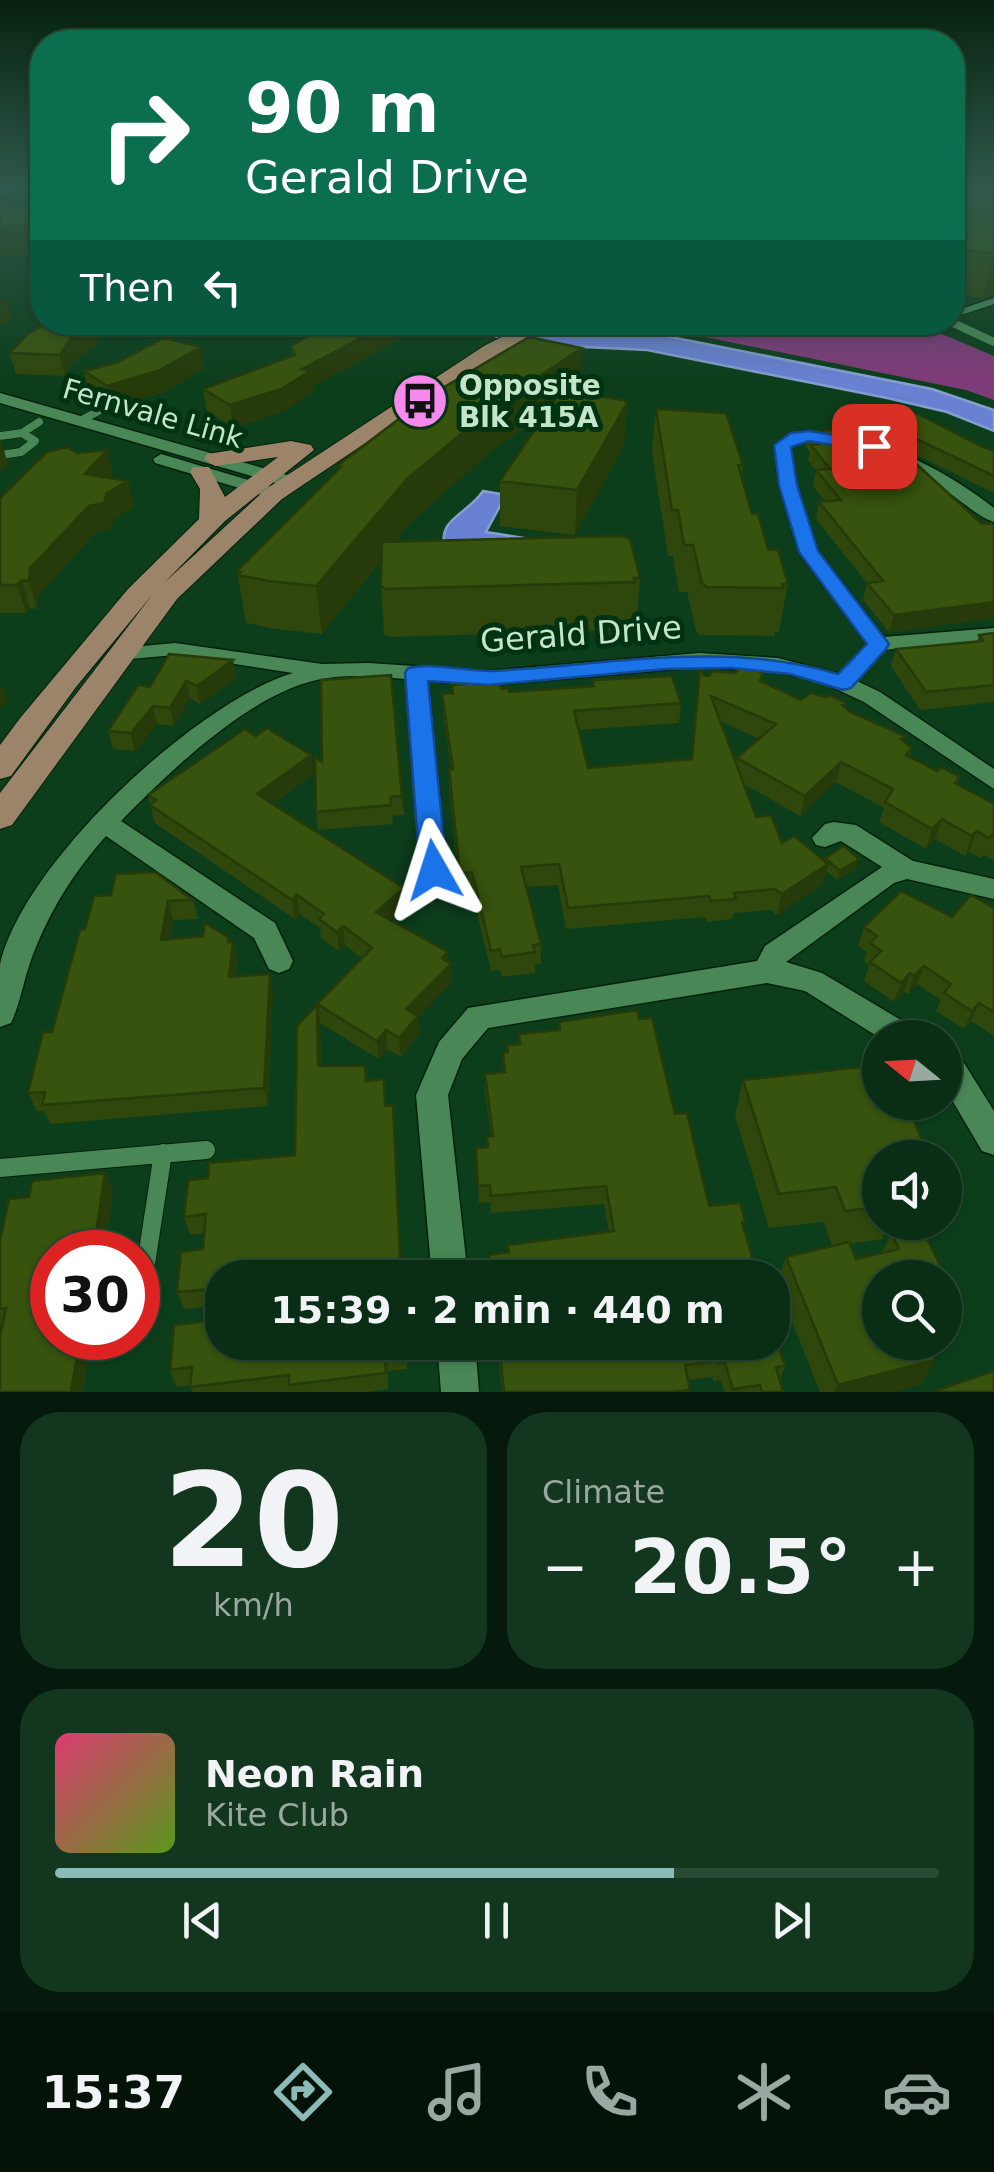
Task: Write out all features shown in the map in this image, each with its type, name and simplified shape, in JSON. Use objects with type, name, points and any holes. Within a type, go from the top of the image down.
[{"type":"main road","points":[[0,818],[168,592],[270,484],[323,438],[486,335]]},
{"type":"main road","points":[[0,768],[126,608],[210,523],[520,335]]},
{"type":"main road","points":[[210,523],[215,501],[208,465],[280,452],[323,438]]},
{"type":"street","name":"Fernvale Link","points":[[0,398],[80,420],[270,484]]},
{"type":"street","name":"Fernvale Link","points":[[0,411],[208,465]]},
{"type":"street","points":[[878,644],[809,552],[788,485],[782,445],[809,436],[874,446],[972,496],[994,517]]},
{"type":"street","points":[[843,683],[878,644],[994,634]]},
{"type":"street","name":"Gerald Drive","points":[[119,654],[175,649],[322,671],[489,678],[666,662],[731,661],[792,668],[843,683],[872,697],[994,782]]},
{"type":"street","name":"Gerald Drive","points":[[0,1014],[30,925],[61,872],[106,822],[208,733],[272,688],[322,671]]},
{"type":"street","points":[[416,673],[434,870]]},
{"type":"street","points":[[106,822],[264,931],[279,960]]},
{"type":"street","points":[[824,838],[834,832],[847,832],[906,869],[994,889]]},
{"type":"street","points":[[767,971],[775,954],[885,876],[906,869]]},
{"type":"street","points":[[448,1260],[432,1095],[450,1051],[479,1017],[767,971],[812,981],[875,1020]]},
{"type":"street","points":[[962,1088],[994,1140]]},
{"type":"street","points":[[457,1360],[460,1392]]},
{"type":"lane","points":[[965,311],[994,301]]},
{"type":"lane","points":[[965,329],[994,342]]},
{"type":"lane","points":[[80,420],[102,409]]},
{"type":"lane","points":[[22,433],[39,422]]},
{"type":"lane","points":[[0,436],[22,433],[35,441],[31,447],[0,455]]},
{"type":"lane","points":[[0,1168],[206,1150]]},
{"type":"lane","points":[[151,1230],[163,1153]]},
{"type":"shaded area","points":[[695,335],[944,335],[994,356],[994,400],[966,390]]},
{"type":"water","points":[[492,335],[661,335],[932,389],[994,410],[994,431],[947,412],[647,350],[520,344]]},
{"type":"water","points":[[483,491],[506,495],[486,532],[562,544],[445,547],[445,530]]},
{"type":"building","points":[[27,335],[76,335],[60,355],[10,353]]},
{"type":"building","points":[[310,335],[366,335],[302,369],[310,371],[281,389],[230,405],[203,389],[295,355],[291,346]]},
{"type":"building","points":[[529,337],[582,348],[496,405],[407,479],[316,586],[238,575],[241,572],[237,571],[341,467],[337,466],[429,396]]},
{"type":"building","points":[[164,338],[200,347],[160,370],[107,386],[84,371],[118,362]]},
{"type":"building","points":[[561,391],[627,403],[577,490],[500,481]]},
{"type":"building","points":[[656,409],[726,413],[743,465],[738,465],[752,514],[758,514],[768,549],[778,550],[788,584],[782,584],[783,588],[707,587],[702,583],[693,545],[684,545],[678,510],[672,510]]},
{"type":"building","points":[[916,413],[994,451],[994,476],[887,425]]},
{"type":"building","points":[[809,431],[856,434],[881,463],[911,459],[982,524],[994,525],[994,602],[894,615],[867,583],[883,581],[819,502],[841,500],[816,470],[830,469],[811,445],[819,444]]},
{"type":"building","points":[[67,447],[77,453],[107,450],[85,474],[128,481],[107,493],[104,503],[89,506],[30,568],[29,581],[0,585],[0,498],[47,452]]},
{"type":"building","points":[[623,536],[630,539],[640,578],[634,578],[635,582],[386,589],[381,586],[382,542]]},
{"type":"building","points":[[994,633],[994,685],[926,692],[896,649],[983,641],[979,635]]},
{"type":"building","points":[[169,654],[233,660],[197,686],[186,681],[170,708],[153,706],[131,733],[108,731],[138,685],[150,687]]},
{"type":"building","points":[[741,667],[763,672],[760,681],[801,700],[810,693],[829,695],[846,703],[842,705],[850,712],[905,736],[901,739],[912,748],[906,755],[937,771],[941,767],[960,777],[955,783],[994,804],[994,836],[989,838],[977,831],[972,836],[942,819],[932,829],[885,802],[893,789],[841,762],[805,796],[737,758],[776,724],[711,696],[756,817],[771,815],[782,843],[794,836],[828,864],[782,894],[775,889],[734,893],[736,899],[711,901],[709,896],[568,908],[559,864],[521,867],[541,944],[533,945],[535,952],[502,957],[500,949],[491,951],[472,872],[460,873],[449,769],[453,769],[442,694],[453,693],[452,685],[499,681],[501,689],[508,688],[509,692],[594,686],[593,680],[672,676],[681,703],[574,711],[588,768],[692,759],[700,668],[703,675],[709,676],[712,671],[735,673]]},
{"type":"building","points":[[391,675],[402,796],[391,797],[391,805],[316,812],[315,757],[322,762],[321,680]]},
{"type":"building","points":[[267,728],[311,755],[257,794],[404,888],[376,912],[448,952],[442,958],[451,964],[406,1009],[418,1016],[399,1038],[386,1030],[377,1041],[317,1004],[372,948],[343,926],[337,932],[319,919],[324,914],[297,895],[292,900],[150,805],[156,800],[148,795],[245,729],[256,736]]},
{"type":"building","points":[[844,846],[859,859],[840,871],[825,858]]},
{"type":"building","points":[[155,872],[193,900],[168,901],[161,940],[203,936],[205,923],[233,942],[229,977],[270,974],[264,1088],[42,1105],[45,1092],[28,1093],[43,1032],[52,1032],[80,930],[85,929],[94,896],[111,895],[116,874]]},
{"type":"building","points":[[901,891],[952,917],[971,895],[994,908],[994,1012],[979,1003],[972,1011],[944,993],[951,984],[924,966],[901,983],[870,962],[881,951],[870,943],[877,936],[864,927]]},
{"type":"building","points":[[317,1005],[318,1066],[365,1066],[366,1081],[384,1079],[385,1106],[393,1105],[400,1260],[205,1260],[205,1290],[177,1292],[181,1252],[203,1249],[206,1214],[184,1217],[188,1180],[208,1178],[209,1163],[295,1155],[297,1026]]},
{"type":"building","points":[[637,1010],[639,1019],[652,1018],[675,1114],[687,1113],[709,1206],[740,1203],[753,1260],[489,1260],[489,1255],[509,1252],[508,1245],[614,1231],[606,1186],[491,1196],[490,1185],[478,1186],[476,1148],[488,1147],[487,1136],[493,1136],[485,1074],[505,1072],[503,1053],[508,1052],[507,1045],[520,1044],[519,1034],[560,1030],[559,1022]]},
{"type":"building","points":[[862,1067],[862,1120],[914,1120],[922,1140],[862,1140],[862,1209],[845,1211],[836,1187],[779,1194],[743,1080]]},
{"type":"building","points":[[105,1173],[96,1230],[30,1230],[30,1360],[76,1360],[71,1392],[0,1392],[0,1336],[6,1308],[0,1309],[0,1240],[9,1199],[29,1197],[32,1181]]},
{"type":"building","points":[[894,1240],[928,1240],[938,1260],[862,1260],[862,1360],[935,1360],[838,1385],[786,1257],[849,1242],[856,1259],[899,1249]]},
{"type":"building","points":[[205,1321],[205,1360],[385,1360],[386,1373],[289,1385],[289,1375],[190,1387],[192,1367],[170,1370],[174,1325]]},
{"type":"building","points":[[501,1360],[783,1360],[785,1366],[776,1367],[783,1392],[762,1392],[760,1385],[733,1389],[725,1363],[717,1361],[685,1365],[690,1390],[504,1392]]},
{"type":"building","points":[[994,1371],[994,1392],[932,1392]]},
{"type":"place","name":"Opposite Blk 415A","points":[[420,401]]},
{"type":"route","points":[[434,870],[416,673],[489,678],[698,660],[792,668],[843,683],[878,644],[809,552],[788,485],[782,445],[809,436],[874,446]]}]
